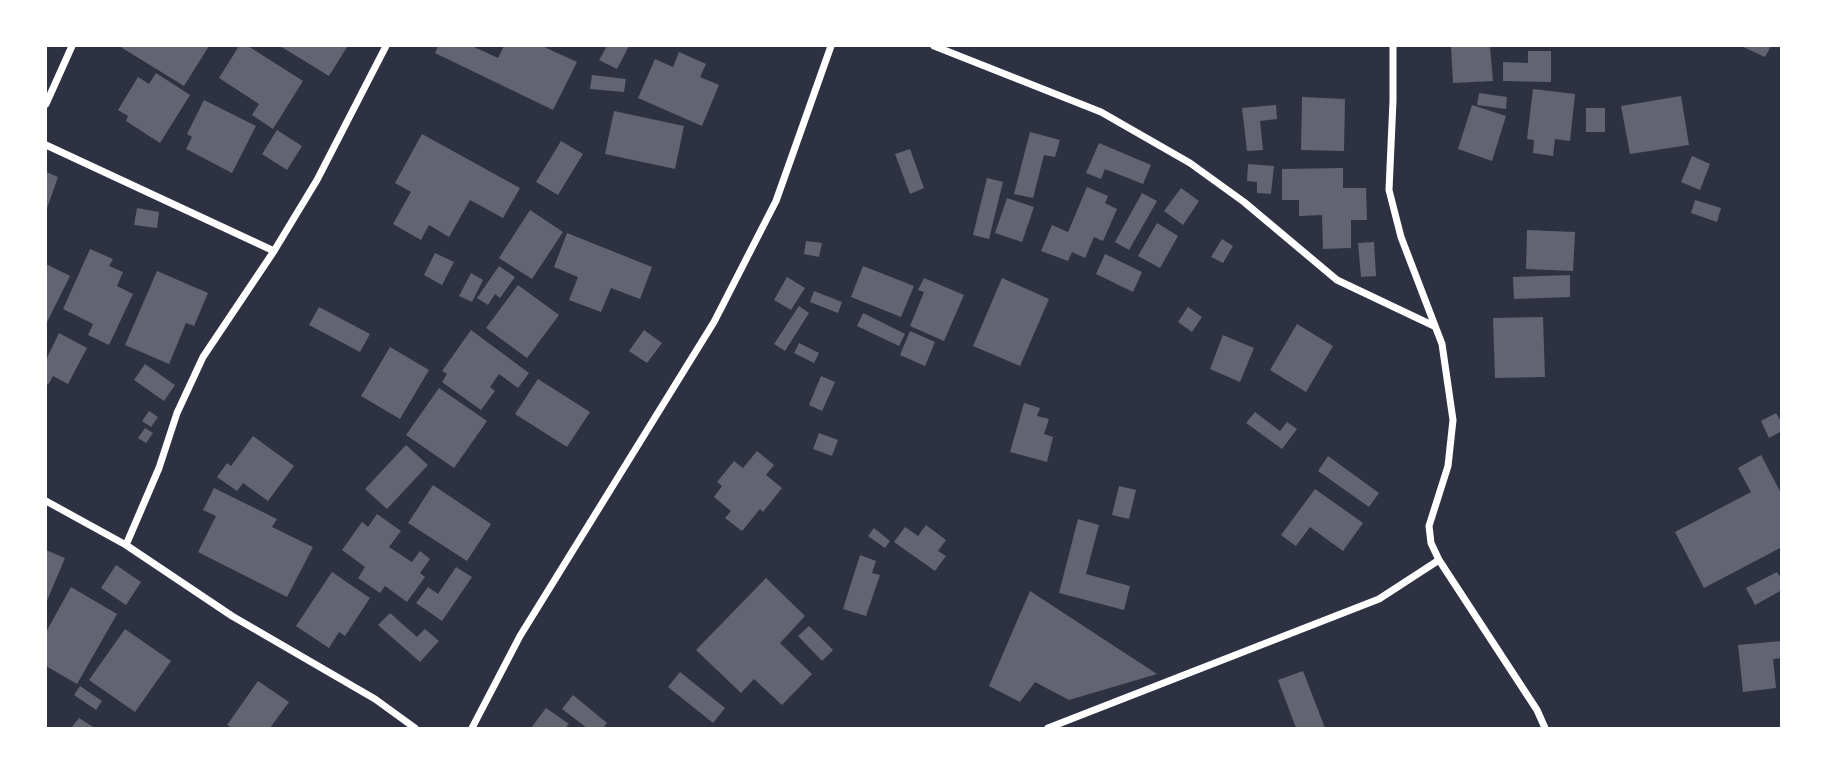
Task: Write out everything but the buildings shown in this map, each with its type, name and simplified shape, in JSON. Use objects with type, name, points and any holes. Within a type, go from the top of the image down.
[{"type":"street","points":[[46,104],[72,46]]},
{"type":"street","points":[[125,545],[159,468],[177,413],[204,357],[317,180],[386,46]]},
{"type":"street","points":[[472,729],[520,636],[713,322],[776,201],[831,46]]},
{"type":"street","points":[[934,46],[1112,118],[1190,163],[1244,202],[1337,280],[1435,327]]},
{"type":"street","points":[[1392,46],[1393,102],[1388,190],[1401,237],[1442,344],[1452,420],[1448,466],[1429,526],[1431,543],[1537,710],[1545,729]]},
{"type":"street","points":[[46,145],[274,251]]},
{"type":"street","points":[[46,501],[125,545],[232,616],[375,699],[415,729]]},
{"type":"street","points":[[1048,729],[1379,598],[1439,559]]}]
